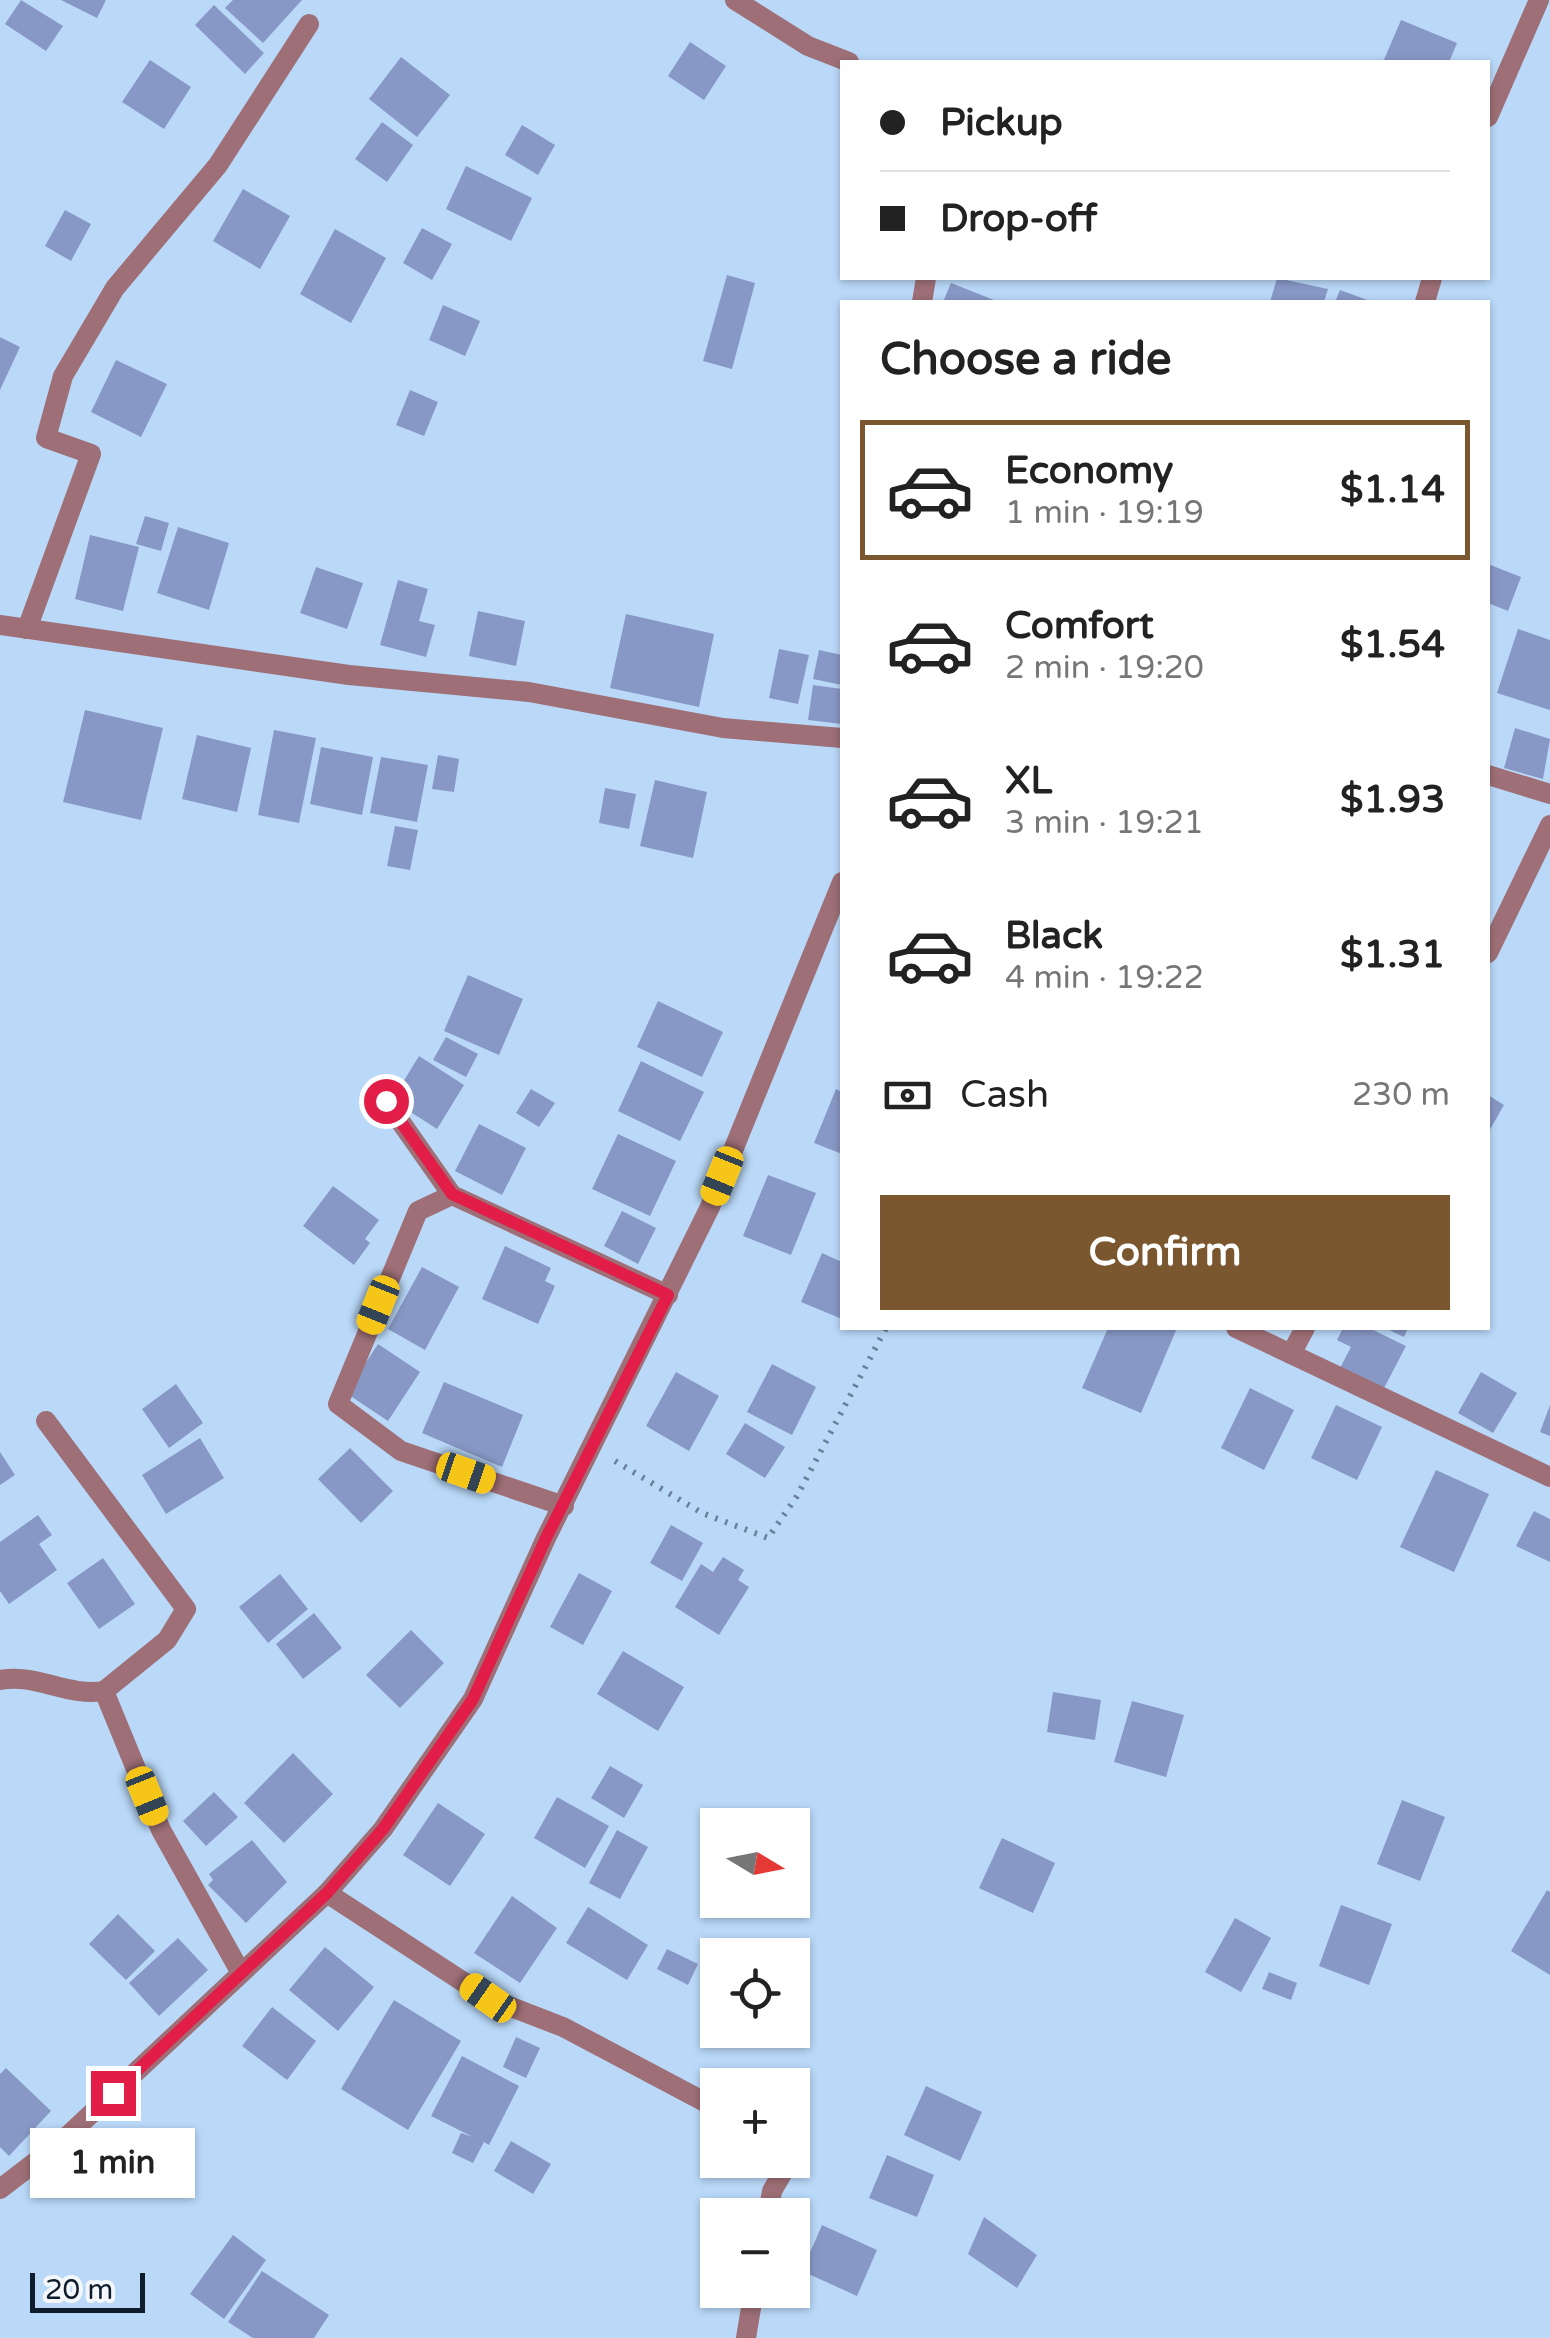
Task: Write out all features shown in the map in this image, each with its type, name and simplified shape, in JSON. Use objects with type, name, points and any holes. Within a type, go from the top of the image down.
[{"type":"street","points":[[735,0],[808,46],[844,60]]},
{"type":"street","points":[[1490,112],[1540,0]]},
{"type":"street","points":[[28,629],[91,454],[46,438],[63,376],[115,288],[218,164],[310,24]]},
{"type":"street","points":[[0,625],[349,675],[529,692],[723,728],[840,738]]},
{"type":"street","points":[[1490,776],[1550,794]]},
{"type":"street","points":[[1490,949],[1550,825]]},
{"type":"street","points":[[0,2189],[60,2142],[327,1893],[383,1829],[473,1699],[710,1207],[840,887]]},
{"type":"street","points":[[386,1101],[452,1194],[668,1295]]},
{"type":"street","points":[[452,1194],[418,1211],[338,1404],[400,1451],[564,1506]]},
{"type":"street","points":[[1240,1330],[1550,1477]]},
{"type":"street","points":[[1291,1354],[1304,1330]]},
{"type":"street","points":[[0,1680],[20,1676],[83,1694],[104,1691],[167,1640],[186,1609],[46,1420]]},
{"type":"street","points":[[104,1691],[161,1830],[242,1973]]},
{"type":"street","points":[[327,1893],[488,1998],[562,2027],[700,2100]]},
{"type":"street","points":[[746,2338],[751,2308]]},
{"type":"path","points":[[592,1449],[702,1513],[768,1538],[797,1496],[885,1330]]},
{"type":"building","points":[[21,0],[63,26],[46,51],[5,24]]},
{"type":"building","points":[[61,0],[106,0],[97,18]]},
{"type":"building","points":[[233,0],[302,0],[263,43],[225,8]]},
{"type":"building","points":[[214,5],[264,53],[245,74],[195,25]]},
{"type":"building","points":[[1401,20],[1457,43],[1450,60],[1384,60]]},
{"type":"building","points":[[690,42],[726,66],[704,100],[668,76]]},
{"type":"building","points":[[401,57],[450,95],[417,137],[369,99]]},
{"type":"building","points":[[150,60],[191,87],[164,129],[122,102]]},
{"type":"building","points":[[382,122],[413,145],[387,182],[355,159]]},
{"type":"building","points":[[522,125],[555,145],[538,175],[505,155]]},
{"type":"building","points":[[466,166],[532,198],[511,241],[446,209]]},
{"type":"building","points":[[243,189],[290,216],[260,269],[213,241]]},
{"type":"building","points":[[65,210],[91,224],[71,261],[45,246]]},
{"type":"building","points":[[422,228],[452,244],[432,280],[403,263]]},
{"type":"building","points":[[335,229],[386,258],[351,323],[300,294]]},
{"type":"building","points":[[727,275],[755,283],[732,369],[703,361]]},
{"type":"building","points":[[1276,280],[1328,289],[1325,300],[1271,300]]},
{"type":"building","points":[[951,283],[994,300],[944,300]]},
{"type":"building","points":[[1340,290],[1368,300],[1336,300]]},
{"type":"building","points":[[443,305],[480,321],[465,356],[429,340]]},
{"type":"building","points":[[0,337],[20,347],[0,390]]},
{"type":"building","points":[[116,360],[167,384],[141,437],[91,412]]},
{"type":"building","points":[[410,390],[438,402],[424,436],[396,425]]},
{"type":"building","points":[[145,516],[169,523],[161,551],[136,544]]},
{"type":"building","points":[[178,527],[229,543],[209,610],[157,593]]},
{"type":"building","points":[[90,535],[139,547],[123,611],[75,599]]},
{"type":"building","points":[[1490,565],[1521,577],[1508,611],[1490,604]]},
{"type":"building","points":[[316,567],[363,583],[347,629],[300,613]]},
{"type":"building","points":[[398,580],[428,589],[419,621],[435,625],[426,657],[380,645]]},
{"type":"building","points":[[478,611],[525,621],[516,666],[469,656]]},
{"type":"building","points":[[626,614],[714,634],[699,707],[610,688]]},
{"type":"building","points":[[1518,629],[1550,640],[1550,710],[1497,693]]},
{"type":"building","points":[[779,649],[809,655],[798,704],[769,698]]},
{"type":"building","points":[[819,650],[840,655],[840,685],[813,679]]},
{"type":"building","points":[[813,685],[840,689],[840,724],[808,720]]},
{"type":"building","points":[[85,710],[163,728],[141,820],[63,802]]},
{"type":"building","points":[[1515,728],[1550,739],[1543,779],[1504,768]]},
{"type":"building","points":[[274,730],[316,738],[299,823],[258,815]]},
{"type":"building","points":[[197,735],[251,748],[237,812],[182,799]]},
{"type":"building","points":[[321,747],[373,757],[362,815],[310,804]]},
{"type":"building","points":[[438,755],[459,759],[454,792],[432,789]]},
{"type":"building","points":[[381,757],[428,765],[417,822],[370,813]]},
{"type":"building","points":[[655,780],[707,792],[693,858],[640,846]]},
{"type":"building","points":[[605,788],[636,794],[629,829],[599,823]]},
{"type":"building","points":[[395,826],[418,830],[410,870],[387,866]]},
{"type":"building","points":[[468,975],[523,999],[499,1055],[444,1031]]},
{"type":"building","points":[[658,1001],[723,1032],[702,1077],[637,1047]]},
{"type":"building","points":[[446,1037],[478,1054],[466,1077],[433,1060]]},
{"type":"building","points":[[419,1056],[464,1085],[437,1129],[392,1100]]},
{"type":"building","points":[[641,1061],[704,1092],[680,1141],[618,1111]]},
{"type":"building","points":[[531,1089],[555,1103],[539,1127],[516,1113]]},
{"type":"building","points":[[836,1089],[840,1091],[840,1153],[814,1143]]},
{"type":"building","points":[[1490,1096],[1504,1105],[1490,1130]]},
{"type":"building","points":[[479,1124],[526,1148],[502,1195],[455,1171]]},
{"type":"building","points":[[618,1134],[676,1161],[650,1216],[592,1189]]},
{"type":"building","points":[[768,1175],[816,1193],[791,1255],[743,1236]]},
{"type":"building","points":[[333,1186],[379,1220],[365,1239],[370,1243],[354,1265],[303,1226]]},
{"type":"building","points":[[622,1211],[656,1228],[638,1264],[604,1246]]},
{"type":"building","points":[[505,1246],[551,1268],[545,1281],[555,1286],[538,1324],[482,1299]]},
{"type":"building","points":[[822,1253],[840,1261],[840,1318],[801,1302]]},
{"type":"building","points":[[422,1267],[459,1287],[425,1350],[388,1329]]},
{"type":"building","points":[[1107,1330],[1176,1330],[1141,1413],[1082,1388]]},
{"type":"building","points":[[1342,1330],[1373,1330],[1406,1346],[1382,1392],[1339,1370],[1351,1347],[1337,1340]]},
{"type":"building","points":[[1389,1330],[1407,1330],[1404,1337]]},
{"type":"building","points":[[378,1344],[420,1372],[388,1421],[346,1393]]},
{"type":"building","points":[[772,1364],[816,1387],[792,1435],[747,1412]]},
{"type":"building","points":[[676,1372],[719,1396],[689,1451],[646,1426]]},
{"type":"building","points":[[1481,1372],[1517,1393],[1493,1433],[1458,1413]]},
{"type":"building","points":[[444,1382],[523,1415],[502,1467],[422,1433]]},
{"type":"building","points":[[176,1384],[203,1423],[169,1448],[142,1409]]},
{"type":"building","points":[[1250,1388],[1294,1410],[1264,1470],[1221,1448]]},
{"type":"building","points":[[1336,1405],[1382,1427],[1357,1480],[1311,1458]]},
{"type":"building","points":[[1550,1405],[1550,1436],[1540,1432]]},
{"type":"building","points":[[745,1423],[785,1447],[765,1478],[726,1454]]},
{"type":"building","points":[[200,1438],[224,1478],[166,1514],[142,1475]]},
{"type":"building","points":[[350,1448],[393,1491],[361,1523],[318,1479]]},
{"type":"building","points":[[0,1452],[15,1475],[0,1485]]},
{"type":"building","points":[[1436,1470],[1489,1494],[1454,1572],[1400,1547]]},
{"type":"building","points":[[1534,1511],[1550,1519],[1550,1562],[1516,1546]]},
{"type":"building","points":[[38,1515],[52,1535],[39,1544],[57,1570],[9,1604],[0,1591],[0,1542]]},
{"type":"building","points":[[671,1525],[703,1543],[682,1581],[650,1563]]},
{"type":"building","points":[[723,1557],[744,1570],[738,1580],[749,1587],[719,1635],[675,1607],[701,1564],[713,1572]]},
{"type":"building","points":[[103,1558],[135,1604],[99,1629],[67,1583]]},
{"type":"building","points":[[579,1573],[612,1591],[583,1645],[550,1627]]},
{"type":"building","points":[[280,1574],[308,1609],[268,1643],[239,1607]]},
{"type":"building","points":[[314,1613],[342,1648],[303,1679],[276,1644]]},
{"type":"building","points":[[411,1630],[444,1663],[400,1708],[366,1675]]},
{"type":"building","points":[[623,1651],[684,1687],[658,1731],[597,1694]]},
{"type":"building","points":[[1053,1692],[1101,1700],[1095,1740],[1047,1732]]},
{"type":"building","points":[[1132,1701],[1184,1715],[1166,1777],[1114,1762]]},
{"type":"building","points":[[293,1753],[333,1794],[284,1843],[244,1803]]},
{"type":"building","points":[[610,1766],[643,1785],[624,1818],[591,1798]]},
{"type":"building","points":[[214,1792],[238,1817],[206,1846],[183,1821]]},
{"type":"building","points":[[557,1797],[609,1826],[585,1868],[534,1838]]},
{"type":"building","points":[[1402,1800],[1445,1817],[1420,1881],[1377,1864]]},
{"type":"building","points":[[438,1803],[485,1834],[450,1886],[403,1855]]},
{"type":"building","points":[[617,1830],[648,1847],[620,1899],[589,1883]]},
{"type":"building","points":[[1002,1838],[1055,1863],[1033,1913],[979,1888]]},
{"type":"building","points":[[252,1840],[287,1882],[246,1923],[208,1885],[213,1880],[209,1874]]},
{"type":"building","points":[[1547,1890],[1550,1892],[1550,1975],[1511,1951]]},
{"type":"building","points":[[512,1896],[557,1928],[520,1983],[474,1953]]},
{"type":"building","points":[[1341,1905],[1392,1924],[1369,1985],[1319,1966]]},
{"type":"building","points":[[588,1907],[648,1945],[627,1980],[566,1943]]},
{"type":"building","points":[[118,1914],[155,1951],[126,1980],[89,1944]]},
{"type":"building","points":[[1235,1918],[1271,1938],[1241,1992],[1205,1972]]},
{"type":"building","points":[[178,1938],[208,1970],[159,2016],[129,1983]]},
{"type":"building","points":[[325,1947],[374,1987],[338,2031],[289,1990]]},
{"type":"building","points":[[667,1949],[698,1964],[688,1985],[657,1969]]},
{"type":"building","points":[[1269,1972],[1297,1983],[1291,2000],[1262,1989]]},
{"type":"building","points":[[394,2000],[461,2041],[408,2130],[341,2089]]},
{"type":"building","points":[[272,2007],[316,2041],[287,2080],[242,2046]]},
{"type":"building","points":[[516,2037],[540,2048],[526,2078],[503,2067]]},
{"type":"building","points":[[462,2056],[519,2086],[489,2145],[484,2142],[473,2163],[452,2153],[461,2133],[473,2137],[431,2116]]},
{"type":"building","points":[[6,2068],[51,2111],[9,2156],[0,2147],[0,2074]]},
{"type":"building","points":[[926,2086],[982,2112],[960,2161],[904,2135]]},
{"type":"building","points":[[511,2141],[551,2164],[533,2194],[494,2171]]},
{"type":"building","points":[[887,2155],[934,2175],[917,2217],[869,2198]]},
{"type":"building","points":[[984,2217],[1037,2255],[1017,2288],[968,2254]]},
{"type":"building","points":[[822,2225],[877,2250],[857,2296],[810,2275],[810,2253]]},
{"type":"building","points":[[233,2235],[266,2260],[224,2319],[190,2294]]},
{"type":"building","points":[[262,2271],[329,2315],[314,2338],[253,2338],[228,2322]]},
{"type":"route","points":[[113,2093],[327,1893],[383,1829],[473,1699],[546,1538],[668,1295],[452,1194],[386,1101]]}]
